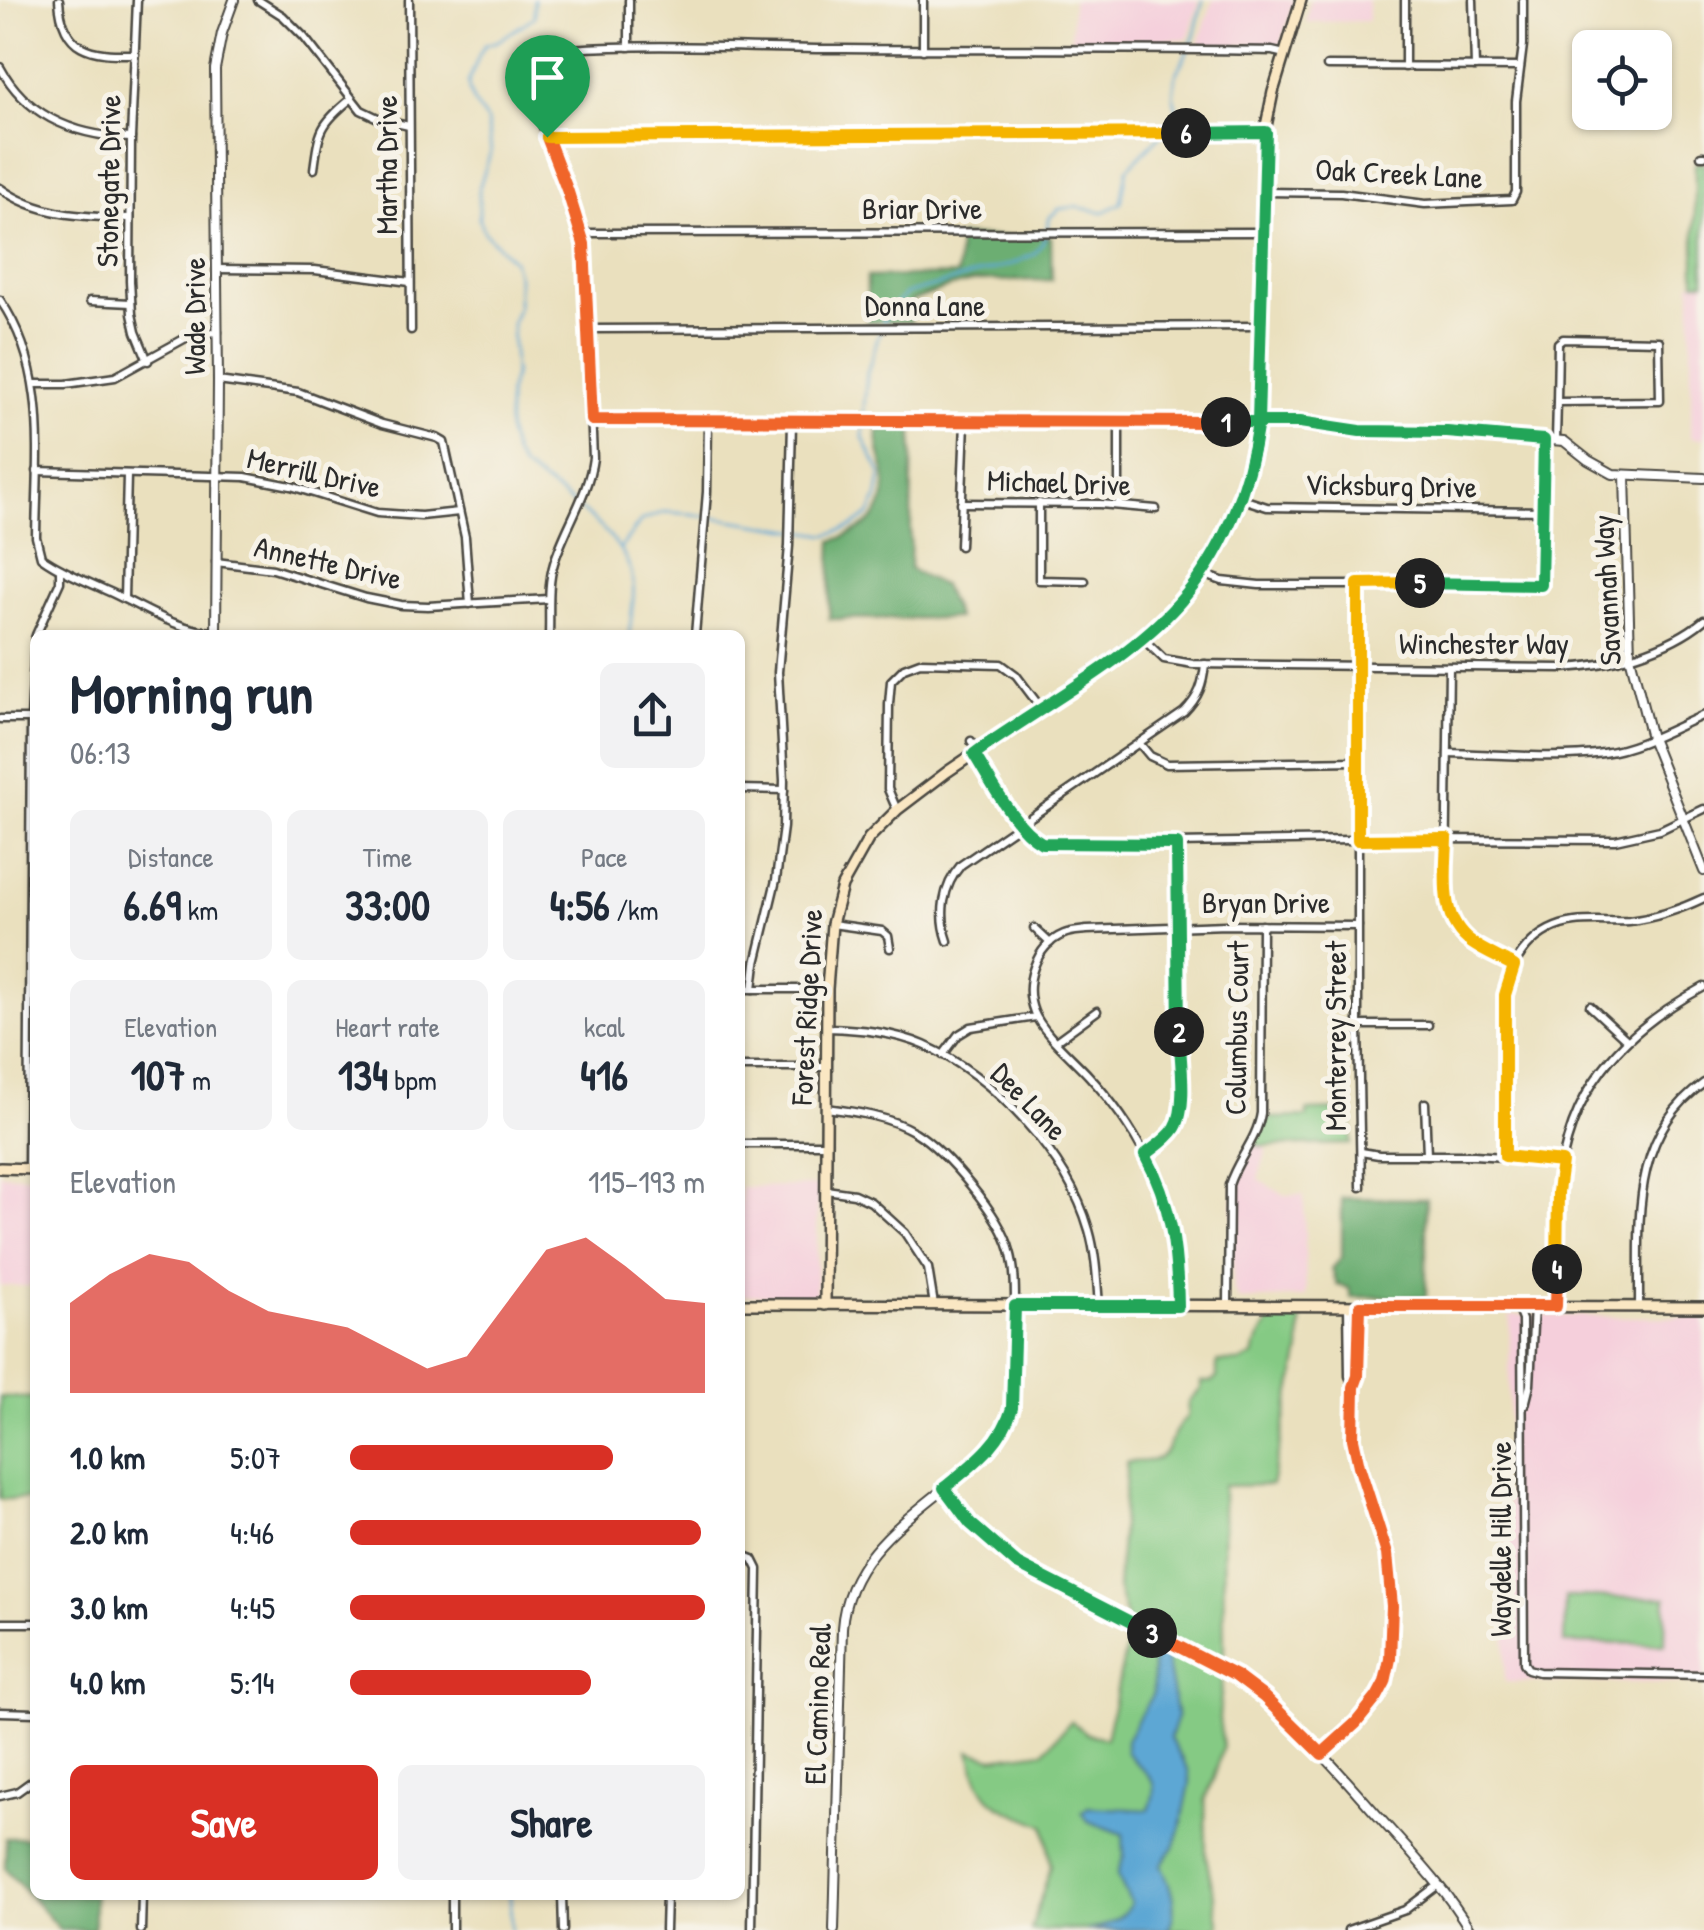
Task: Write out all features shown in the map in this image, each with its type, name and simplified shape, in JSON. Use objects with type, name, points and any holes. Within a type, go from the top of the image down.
[{"type":"main road","name":"Forest Ridge Drive","points":[[825,1304],[827,989],[832,924],[842,886],[869,838],[897,810],[1142,638],[1179,603],[1202,574],[1225,532],[1252,456],[1258,422],[1266,132],[1273,92],[1301,0]]},
{"type":"main road","points":[[0,1168],[30,1168]]},
{"type":"main road","points":[[745,1304],[1704,1308]]},
{"type":"street","points":[[58,0],[63,29],[78,45],[102,54],[135,54]]},
{"type":"street","name":"Stonegate Drive","points":[[137,0],[131,303],[136,332],[148,361]]},
{"type":"street","name":"Wade Drive","points":[[216,630],[215,68],[234,0]]},
{"type":"street","points":[[258,0],[283,16],[304,37],[350,99],[366,114],[408,126]]},
{"type":"street","name":"Martha Drive","points":[[409,0],[411,330]]},
{"type":"street","points":[[629,0],[629,47]]},
{"type":"street","points":[[923,0],[924,50]]},
{"type":"street","points":[[1404,0],[1404,66]]},
{"type":"street","points":[[1473,0],[1475,67]]},
{"type":"street","name":"Oak Creek Lane","points":[[1264,192],[1342,193],[1424,204],[1512,200],[1516,192],[1516,101],[1523,0]]},
{"type":"street","points":[[550,630],[554,564],[591,470],[592,420],[587,268],[582,233],[534,98],[550,62],[568,48],[629,47],[1188,49],[1286,54]]},
{"type":"street","points":[[0,66],[22,98],[52,120],[88,133],[132,138]]},
{"type":"street","points":[[1326,66],[1520,67]]},
{"type":"street","points":[[314,170],[319,134],[325,122],[350,99]]},
{"type":"street","points":[[547,137],[1266,132]]},
{"type":"street","points":[[0,188],[39,208],[84,217],[130,218]]},
{"type":"street","name":"Briar Drive","points":[[582,233],[1263,232]]},
{"type":"street","points":[[217,269],[339,272],[410,282]]},
{"type":"street","points":[[0,300],[18,330],[34,384],[39,552],[44,560],[60,569],[192,630]]},
{"type":"street","points":[[90,300],[131,303]]},
{"type":"street","name":"Donna Lane","points":[[588,329],[1262,326]]},
{"type":"street","points":[[34,384],[106,380],[129,372],[193,334],[218,332]]},
{"type":"street","points":[[1556,440],[1557,402],[1559,341],[1660,341],[1660,401],[1557,402]]},
{"type":"street","points":[[218,381],[298,392],[382,424],[442,441],[465,537],[470,604]]},
{"type":"street","points":[[592,420],[1300,422],[1360,431],[1556,440],[1569,443],[1604,471],[1704,478]]},
{"type":"street","points":[[694,630],[705,516],[708,421]]},
{"type":"street","points":[[753,989],[783,827],[778,672],[790,529],[792,422]]},
{"type":"street","points":[[960,546],[965,422]]},
{"type":"street","points":[[1119,422],[1119,505]]},
{"type":"street","points":[[1202,574],[1222,581],[1259,585],[1538,585],[1542,583],[1544,440]]},
{"type":"street","name":"Merrill Drive","points":[[37,471],[245,477],[290,486],[378,513],[421,516],[459,512]]},
{"type":"street","points":[[124,599],[127,474]]},
{"type":"street","name":"Savannah Way","points":[[1625,475],[1630,656],[1651,738],[1704,871]]},
{"type":"street","name":"Vicksburg Drive","points":[[1239,498],[1267,508],[1543,511]]},
{"type":"street","name":"Michael Drive","points":[[962,503],[1156,509]]},
{"type":"street","points":[[1040,503],[1039,580],[1085,581]]},
{"type":"street","name":"Annette Drive","points":[[216,562],[273,570],[391,604],[428,606],[550,599]]},
{"type":"street","points":[[39,630],[60,582],[60,569]]},
{"type":"street","name":"Monterrey Street","points":[[1358,584],[1361,1187]]},
{"type":"street","name":"Winchester Way","points":[[1142,638],[1164,659],[1205,664],[1584,667],[1676,640],[1704,620]]},
{"type":"street","points":[[897,810],[888,790],[889,704],[891,681],[904,668],[920,662],[1001,664],[1016,675],[1041,708]]},
{"type":"street","points":[[948,942],[943,916],[946,891],[949,880],[961,866],[1184,712],[1196,699],[1204,681],[1205,664]]},
{"type":"street","points":[[1449,667],[1447,904],[1452,919],[1470,942],[1514,966]]},
{"type":"street","points":[[1448,753],[1588,754],[1617,750],[1704,715]]},
{"type":"street","points":[[0,719],[30,719]]},
{"type":"street","points":[[971,741],[1020,823],[1037,840],[1051,845],[1616,840],[1660,830],[1704,809]]},
{"type":"street","points":[[1140,744],[1150,756],[1166,764],[1358,761]]},
{"type":"street","points":[[745,790],[784,790]]},
{"type":"street","points":[[1145,1155],[1174,1130],[1182,1097],[1177,844]]},
{"type":"street","points":[[1505,1156],[1505,995],[1514,966],[1525,948],[1556,926],[1639,919],[1704,898]]},
{"type":"street","points":[[832,924],[882,931],[888,936],[890,948]]},
{"type":"street","name":"Columbus Court","points":[[1228,1306],[1230,1185],[1234,1170],[1257,1130],[1261,1113],[1262,925]]},
{"type":"street","name":"Bryan Drive","points":[[1050,943],[1072,932],[1176,926],[1358,926]]},
{"type":"street","points":[[1034,928],[1050,943],[1031,977],[1036,1017],[1116,1107],[1145,1155],[1170,1222],[1177,1255],[1178,1306]]},
{"type":"street","points":[[1556,1306],[1558,1192],[1568,1136],[1590,1090],[1627,1040],[1662,1011],[1704,987]]},
{"type":"street","points":[[745,990],[827,989]]},
{"type":"street","points":[[1590,1006],[1627,1040]]},
{"type":"street","points":[[1056,1040],[1096,1011]]},
{"type":"street","points":[[943,1055],[958,1035],[970,1027],[1036,1017]]},
{"type":"street","points":[[1358,1026],[1428,1026]]},
{"type":"street","name":"Dee Lane","points":[[827,1028],[858,1029],[922,1044],[988,1085],[1006,1102],[1065,1177],[1090,1232],[1099,1306]]},
{"type":"street","points":[[745,1067],[826,1067]]},
{"type":"street","points":[[1639,1307],[1640,1195],[1649,1158],[1667,1122],[1685,1098],[1704,1083]]},
{"type":"street","points":[[1426,1102],[1426,1155]]},
{"type":"street","points":[[826,1108],[876,1116],[904,1126],[927,1141],[956,1169],[987,1208],[1007,1242],[1014,1270],[1015,1306]]},
{"type":"street","points":[[745,1144],[826,1144]]},
{"type":"street","points":[[1360,1151],[1562,1162]]},
{"type":"street","points":[[826,1190],[854,1194],[871,1202],[905,1233],[928,1268],[934,1306]]},
{"type":"street","name":"Waydelle Hill Drive","points":[[1516,1305],[1522,1320],[1524,1663],[1532,1672],[1704,1674]]},
{"type":"street","name":"El Camino Real","points":[[834,1930],[845,1605],[857,1575],[884,1540],[986,1454],[1008,1420],[1012,1408],[1015,1306]]},
{"type":"street","points":[[1322,1754],[1377,1697],[1390,1659],[1391,1579],[1387,1554],[1353,1439],[1354,1387],[1358,1376],[1354,1306]]},
{"type":"street","name":"Waydelle Hill Drive","points":[[1524,1412],[1530,1384],[1534,1306]]},
{"type":"street","points":[[944,1488],[970,1523],[1017,1564],[1252,1687],[1322,1754],[1455,1904],[1470,1930]]},
{"type":"street","points":[[745,1556],[753,1558],[758,1569],[752,1930]]},
{"type":"street","points":[[0,1622],[30,1623]]},
{"type":"street","points":[[0,1712],[30,1713]]},
{"type":"street","points":[[0,1796],[17,1792],[30,1783]]},
{"type":"street","points":[[1348,1930],[1405,1910],[1438,1885]]},
{"type":"street","points":[[141,1930],[142,1900]]},
{"type":"street","points":[[452,1900],[452,1930]]},
{"type":"street","points":[[562,1900],[563,1930]]},
{"type":"street","points":[[665,1930],[666,1900]]},
{"type":"shaded area","points":[[1072,0],[1199,2],[1188,39],[1071,41]]},
{"type":"shaded area","points":[[1213,0],[1294,0],[1281,45],[1198,45]]},
{"type":"shaded area","points":[[1310,0],[1368,0],[1368,21],[1306,22]]},
{"type":"shaded area","points":[[1691,282],[1704,282],[1704,438],[1691,438]]},
{"type":"shaded area","points":[[1254,1143],[1267,1149],[1258,1180],[1285,1195],[1304,1195],[1306,1297],[1239,1300],[1233,1290],[1236,1180]]},
{"type":"shaded area","points":[[0,1174],[30,1176],[30,1286],[0,1286]]},
{"type":"shaded area","points":[[818,1186],[814,1296],[745,1295],[745,1187]]},
{"type":"shaded area","points":[[1510,1315],[1704,1318],[1704,1683],[1505,1682]]},
{"type":"green space","points":[[1695,163],[1704,163],[1704,282],[1695,282]]},
{"type":"green space","points":[[959,236],[1051,237],[1052,280],[975,281],[911,301],[911,322],[867,322],[867,277],[957,275]]},
{"type":"green space","points":[[913,429],[910,569],[943,586],[957,618],[829,619],[832,541],[867,525],[884,498],[878,430]]},
{"type":"green space","points":[[1352,1110],[1351,1144],[1254,1143],[1265,1118],[1307,1117],[1307,1111]]},
{"type":"green space","points":[[1342,1198],[1426,1199],[1426,1297],[1351,1297],[1349,1288],[1337,1285],[1332,1269],[1342,1257]]},
{"type":"green space","points":[[1272,1317],[1301,1318],[1300,1351],[1271,1485],[1223,1486],[1224,1660],[1219,1719],[1223,1746],[1205,1799],[1206,1856],[1220,1926],[1208,1930],[1031,1930],[1051,1865],[1045,1826],[1003,1808],[986,1794],[970,1751],[993,1758],[1044,1751],[1071,1721],[1087,1734],[1106,1738],[1130,1630],[1117,1588],[1127,1462],[1163,1455],[1187,1417],[1188,1403],[1201,1389],[1201,1382],[1217,1378],[1217,1362],[1241,1362],[1253,1356]]},
{"type":"green space","points":[[0,1397],[30,1398],[30,1499],[0,1499]]},
{"type":"green space","points":[[1565,1597],[1666,1598],[1665,1644],[1564,1643]]},
{"type":"green space","points":[[6,1838],[30,1838],[30,1896],[5,1868]]},
{"type":"green space","points":[[33,1900],[94,1900],[94,1930],[60,1930]]},
{"type":"water","points":[[1160,1649],[1165,1652],[1177,1717],[1170,1738],[1188,1770],[1190,1783],[1174,1847],[1161,1865],[1172,1897],[1172,1922],[1168,1930],[1087,1930],[1118,1918],[1131,1903],[1117,1875],[1124,1855],[1123,1834],[1088,1821],[1082,1812],[1088,1807],[1149,1810],[1153,1783],[1126,1752],[1126,1740],[1153,1693],[1153,1653]]},
{"type":"waterway","points":[[534,0],[534,17],[485,45],[468,83],[473,101],[487,121],[491,151],[479,188],[479,219],[485,233],[513,260],[518,277],[508,433],[522,467],[572,502],[618,546],[633,581],[630,630]]},
{"type":"waterway","points":[[1166,129],[1178,114],[1173,95],[1175,78],[1194,37],[1203,0]]},
{"type":"waterway","points":[[883,323],[887,312],[906,294],[1034,254],[1043,242],[1050,217],[1059,209],[1075,207],[1104,212],[1121,203],[1127,169],[1161,135]]},
{"type":"waterway","points":[[620,549],[641,521],[664,512],[827,535],[852,527],[869,515],[877,499],[881,474],[863,438],[864,408],[867,373],[880,331]]},
{"type":"waterway","points":[[510,1900],[511,1930]]},
{"type":"route","points":[[547,137],[584,244],[592,420],[1258,422],[1250,462],[1225,532],[1202,574],[1179,603],[1116,658],[974,754],[1016,818],[1042,843],[1177,844],[1182,1097],[1174,1130],[1145,1155],[1170,1222],[1177,1255],[1178,1306],[1015,1306],[1012,1408],[1006,1427],[986,1454],[944,1488],[970,1523],[1017,1564],[1236,1676],[1264,1697],[1322,1754],[1377,1697],[1390,1659],[1392,1606],[1387,1554],[1353,1439],[1360,1306],[1556,1306],[1562,1162],[1505,1156],[1505,995],[1514,966],[1470,942],[1448,912],[1447,839],[1358,840],[1358,584],[1541,585],[1544,440],[1258,422],[1266,132],[547,137]]}]
